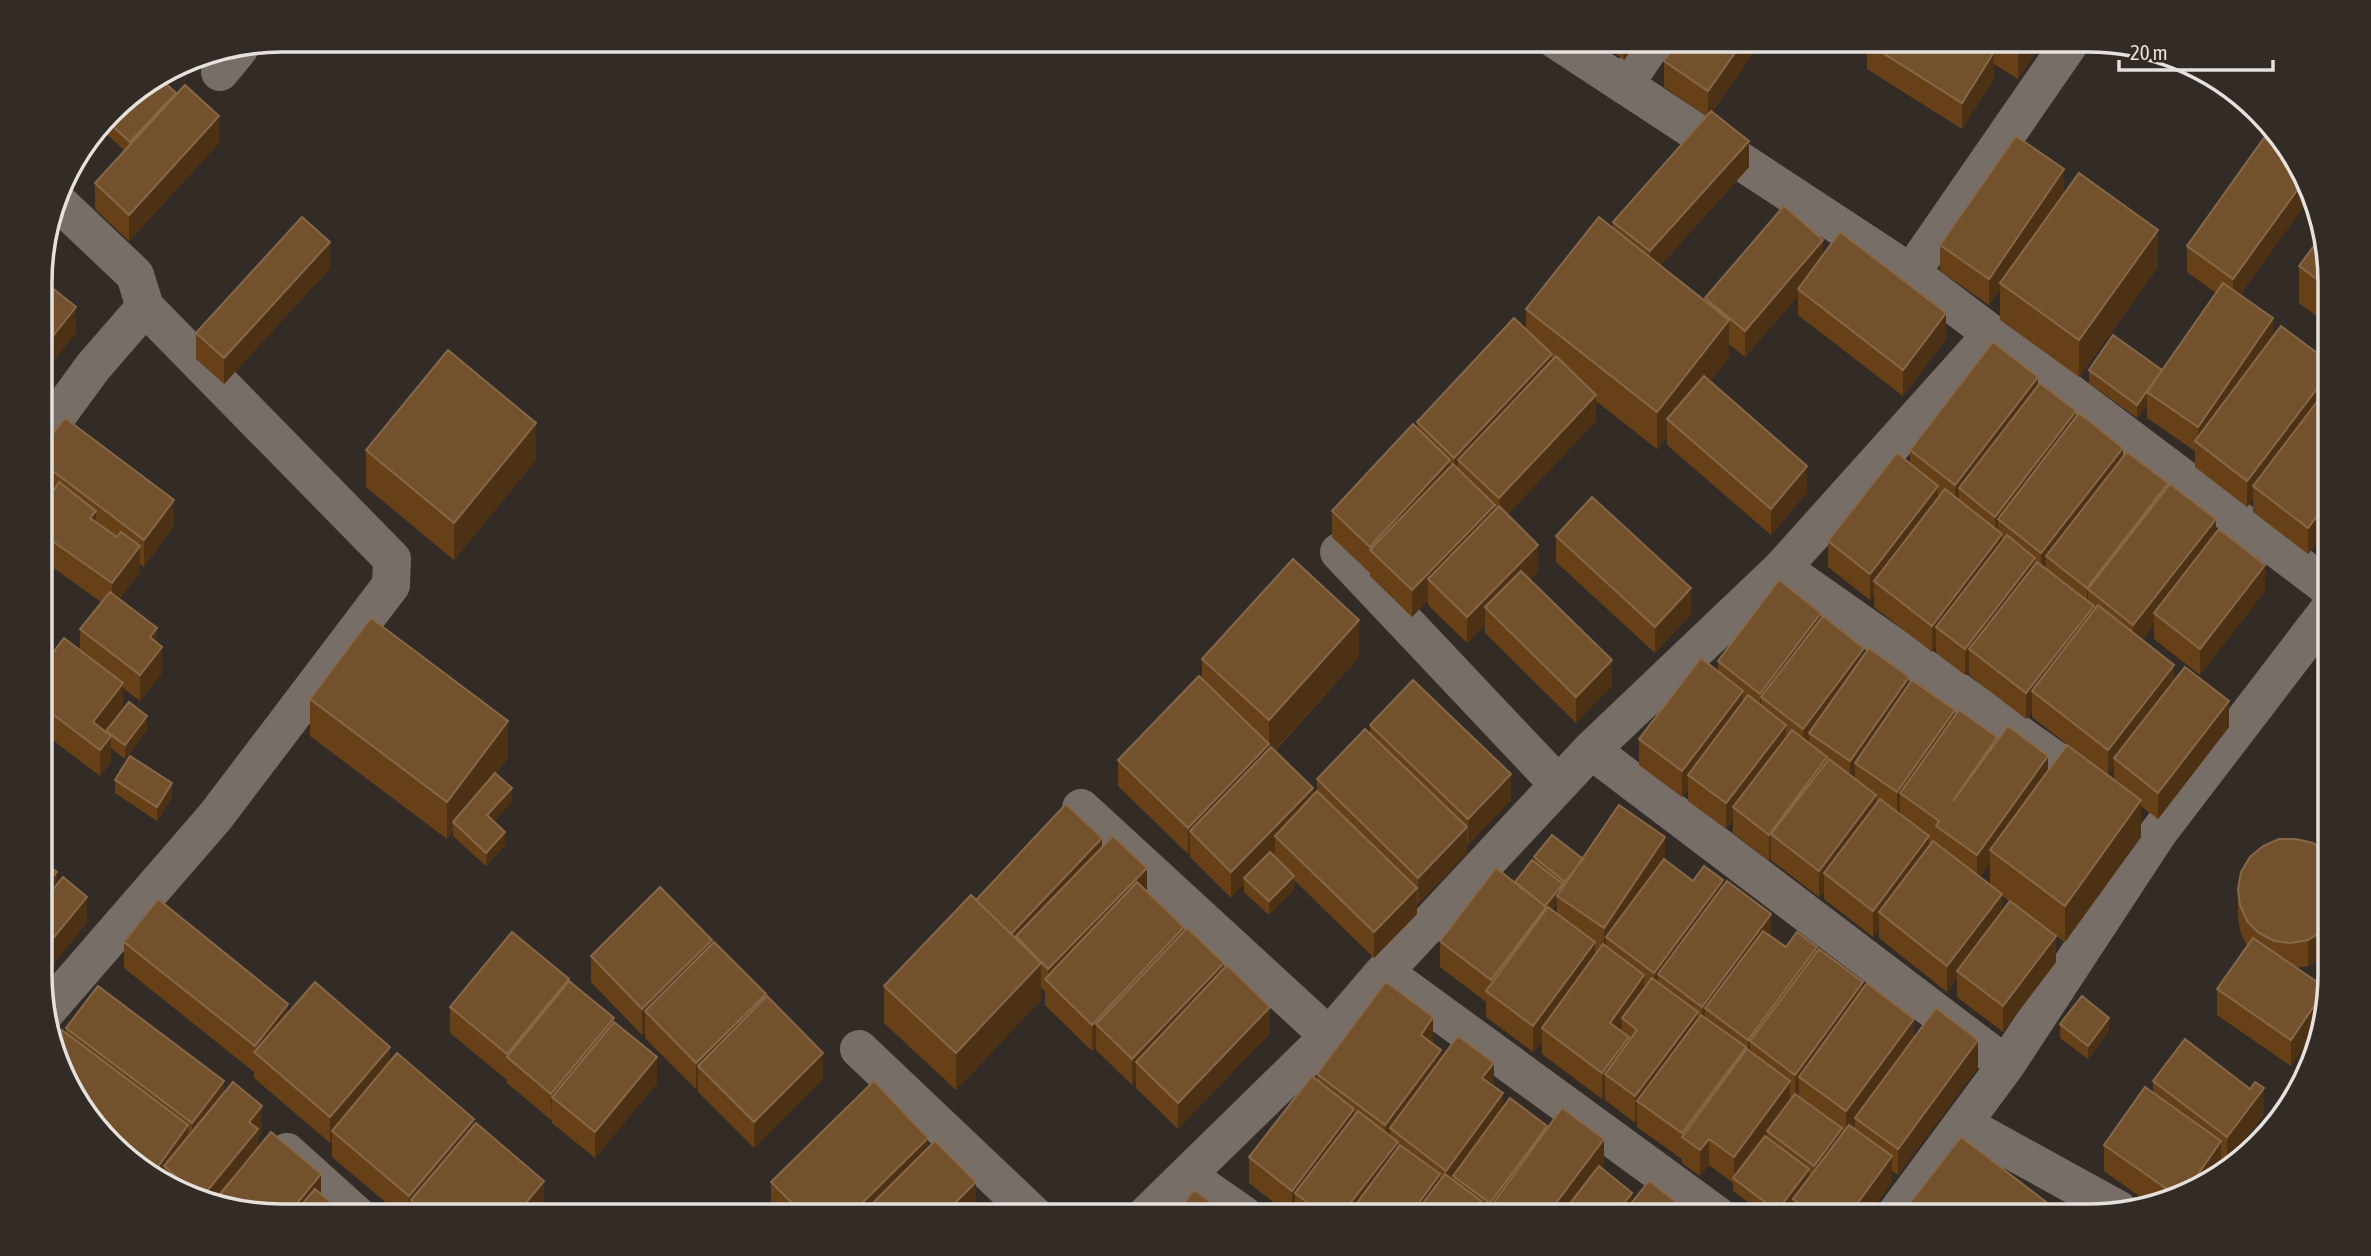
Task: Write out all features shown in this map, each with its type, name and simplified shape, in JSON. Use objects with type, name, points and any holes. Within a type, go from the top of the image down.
[{"type":"street","points":[[1574,52],[1912,272],[2318,580]]},
{"type":"street","points":[[1625,85],[1647,52]]},
{"type":"street","points":[[1912,272],[2064,52]]},
{"type":"street","points":[[54,1003],[215,817],[391,585],[392,559],[145,307],[135,275],[65,209]]},
{"type":"street","points":[[53,422],[93,367],[145,307]]},
{"type":"street","points":[[1158,1204],[1329,1036],[1384,972],[1591,750],[1782,568],[1992,334]]},
{"type":"street","points":[[1339,552],[1558,784]]},
{"type":"street","points":[[1782,568],[2139,819]]},
{"type":"street","points":[[1904,1203],[2006,1065],[2139,819],[2318,621]]},
{"type":"street","points":[[1591,750],[2006,1065]]},
{"type":"street","points":[[1081,808],[1329,1036]]},
{"type":"street","points":[[1384,972],[1701,1203]]},
{"type":"street","points":[[859,1049],[1022,1204]]},
{"type":"street","points":[[1963,1125],[2106,1203]]},
{"type":"street","points":[[288,1152],[345,1204]]},
{"type":"street","points":[[1188,1176],[1226,1203]]},
{"type":"building","points":[[1670,52],[1736,52],[1708,91],[1664,61]]},
{"type":"building","points":[[1881,52],[1994,52],[1962,103]]},
{"type":"building","points":[[167,84],[176,93],[130,142],[114,127],[131,110]]},
{"type":"building","points":[[185,85],[219,116],[129,215],[95,183]]},
{"type":"building","points":[[1711,111],[1749,141],[1650,251],[1613,222]]},
{"type":"building","points":[[2016,136],[2064,169],[1989,279],[1940,245]]},
{"type":"building","points":[[2264,138],[2271,143],[2298,189],[2233,279],[2187,246]]},
{"type":"building","points":[[2079,173],[2158,230],[2079,340],[2000,283]]},
{"type":"building","points":[[1784,206],[1823,240],[1745,331],[1705,298]]},
{"type":"building","points":[[302,217],[330,242],[224,358],[196,333]]},
{"type":"building","points":[[1599,217],[1729,320],[1657,412],[1526,309]]},
{"type":"building","points":[[1840,232],[1946,313],[1903,370],[1798,289]]},
{"type":"building","points":[[2315,244],[2318,280],[2299,266]]},
{"type":"building","points":[[2223,283],[2273,318],[2198,427],[2147,392]]},
{"type":"building","points":[[53,289],[76,307],[53,336]]},
{"type":"building","points":[[1514,318],[1552,354],[1454,458],[1417,422]]},
{"type":"building","points":[[2281,326],[2318,354],[2318,387],[2247,481],[2195,441]]},
{"type":"building","points":[[2113,335],[2162,370],[2137,405],[2089,370]]},
{"type":"building","points":[[1993,342],[2038,377],[1955,485],[1910,450]]},
{"type":"building","points":[[448,350],[536,423],[454,523],[366,450]]},
{"type":"building","points":[[1556,356],[1596,395],[1499,498],[1458,460]]},
{"type":"building","points":[[1704,376],[1807,466],[1771,509],[1667,419]]},
{"type":"building","points":[[2040,383],[2076,411],[1995,517],[1959,488]]},
{"type":"building","points":[[2318,400],[2318,515],[2308,528],[2253,486]]},
{"type":"building","points":[[2079,413],[2123,448],[2041,553],[1998,519]]},
{"type":"building","points":[[65,418],[174,500],[144,540],[53,471],[53,434]]},
{"type":"building","points":[[1413,424],[1450,460],[1370,547],[1332,511]]},
{"type":"building","points":[[2127,452],[2168,483],[2087,588],[2046,556]]},
{"type":"building","points":[[1897,453],[1938,486],[1870,574],[1828,541]]},
{"type":"building","points":[[1453,464],[1495,505],[1412,590],[1370,550]]},
{"type":"building","points":[[59,482],[96,511],[90,518],[117,537],[121,532],[140,546],[112,583],[53,541],[53,489]]},
{"type":"building","points":[[2170,484],[2216,519],[2133,625],[2088,589]]},
{"type":"building","points":[[1945,489],[2002,534],[1932,626],[1874,581]]},
{"type":"building","points":[[1592,497],[1691,588],[1655,627],[1556,536]]},
{"type":"building","points":[[1499,506],[1538,545],[1467,617],[1428,579]]},
{"type":"building","points":[[2219,529],[2265,565],[2200,649],[2154,613]]},
{"type":"building","points":[[2007,535],[2035,558],[1965,649],[1936,627]]},
{"type":"building","points":[[1293,559],[1359,620],[1269,720],[1202,659]]},
{"type":"building","points":[[2037,562],[2094,606],[2026,693],[1969,649]]},
{"type":"building","points":[[1521,571],[1612,660],[1576,697],[1485,607]]},
{"type":"building","points":[[1779,580],[1821,613],[1760,694],[1718,661]]},
{"type":"building","points":[[110,592],[157,628],[150,637],[162,647],[140,675],[80,629]]},
{"type":"building","points":[[2098,605],[2174,665],[2108,750],[2032,691]]},
{"type":"building","points":[[1823,616],[1864,648],[1803,729],[1761,697]]},
{"type":"building","points":[[371,618],[508,721],[447,802],[310,699]]},
{"type":"building","points":[[64,638],[123,683],[93,722],[111,736],[100,750],[52,714],[52,653]]},
{"type":"building","points":[[1869,648],[1909,677],[1850,761],[1809,733]]},
{"type":"building","points":[[1701,658],[1743,691],[1682,771],[1639,739]]},
{"type":"building","points":[[2185,667],[2229,701],[2158,793],[2114,758]]},
{"type":"building","points":[[1199,676],[1269,744],[1188,828],[1118,760]]},
{"type":"building","points":[[1413,680],[1511,774],[1468,819],[1370,725]]},
{"type":"building","points":[[1912,680],[1955,710],[1897,792],[1855,763]]},
{"type":"building","points":[[1748,695],[1786,725],[1726,803],[1688,775]]},
{"type":"building","points":[[129,702],[147,716],[125,745],[106,731]]},
{"type":"building","points":[[1959,710],[1997,737],[1953,801],[2008,726],[2048,756],[1977,855],[1936,826],[1939,821],[1900,793]]},
{"type":"building","points":[[1365,729],[1467,827],[1418,878],[1317,779]]},
{"type":"building","points":[[1792,730],[1827,757],[1769,835],[1733,807]]},
{"type":"building","points":[[2067,745],[2141,800],[2065,906],[1990,850]]},
{"type":"building","points":[[1271,747],[1313,788],[1231,872],[1190,831]]},
{"type":"building","points":[[130,756],[172,783],[157,807],[115,780]]},
{"type":"building","points":[[1829,759],[1876,795],[1819,871],[1771,834]]},
{"type":"building","points":[[495,773],[512,788],[487,815],[505,832],[486,853],[453,822]]},
{"type":"building","points":[[1317,791],[1417,888],[1374,932],[1275,836]]},
{"type":"building","points":[[1880,799],[1929,836],[1873,911],[1824,873]]},
{"type":"building","points":[[1066,804],[1102,838],[1011,934],[976,900]]},
{"type":"building","points":[[1619,805],[1665,837],[1604,928],[1557,896]]},
{"type":"building","points":[[1552,835],[1583,859],[1565,882],[1534,857]]},
{"type":"building","points":[[1113,836],[1147,868],[1048,969],[1016,936]]},
{"type":"building","points":[[2279,839],[2296,839],[2318,847],[2318,934],[2308,940],[2291,943],[2274,941],[2259,933],[2247,921],[2240,905],[2238,889],[2241,872],[2250,857],[2263,846]]},
{"type":"building","points":[[1933,841],[2002,894],[1947,966],[1879,912]]},
{"type":"building","points":[[1270,852],[1294,876],[1269,901],[1244,878]]},
{"type":"building","points":[[1664,859],[1693,881],[1704,866],[1723,880],[1654,973],[1606,937]]},
{"type":"building","points":[[1532,860],[1563,884],[1545,906],[1515,882]]},
{"type":"building","points":[[1496,868],[1546,907],[1491,980],[1440,941]]},
{"type":"building","points":[[63,877],[87,897],[52,940],[52,890]]},
{"type":"building","points":[[1727,881],[1771,914],[1702,1007],[1658,974]]},
{"type":"building","points":[[1137,882],[1184,927],[1092,1025],[1045,979]]},
{"type":"building","points":[[660,887],[712,940],[642,1009],[591,956]]},
{"type":"building","points":[[971,895],[1041,963],[956,1053],[884,986]]},
{"type":"building","points":[[158,899],[288,1004],[255,1046],[124,942]]},
{"type":"building","points":[[2010,901],[2056,936],[2003,1006],[1957,971]]},
{"type":"building","points":[[1548,907],[1595,942],[1533,1026],[1486,991]]},
{"type":"building","points":[[1187,928],[1224,963],[1132,1059],[1096,1024]]},
{"type":"building","points":[[1763,931],[1786,947],[1797,932],[1817,947],[1748,1040],[1705,1008]]},
{"type":"building","points":[[512,932],[569,979],[507,1054],[450,1007]]},
{"type":"building","points":[[2253,938],[2318,982],[2317,1001],[2291,1040],[2217,989]]},
{"type":"building","points":[[714,942],[766,994],[696,1063],[645,1011]]},
{"type":"building","points":[[1603,944],[1644,975],[1610,1023],[1629,1037],[1602,1073],[1542,1028]]},
{"type":"building","points":[[1819,949],[1863,982],[1795,1075],[1750,1041]]},
{"type":"building","points":[[1227,965],[1270,1007],[1178,1103],[1136,1062]]},
{"type":"building","points":[[1652,978],[1698,1012],[1635,1096],[1605,1074],[1637,1030],[1622,1018]]},
{"type":"building","points":[[569,981],[614,1018],[551,1094],[507,1057]]},
{"type":"building","points":[[315,982],[390,1047],[330,1117],[254,1052]]},
{"type":"building","points":[[1386,982],[1433,1017],[1421,1035],[1441,1050],[1385,1125],[1317,1074]]},
{"type":"building","points":[[1867,983],[1914,1019],[1846,1111],[1799,1077]]},
{"type":"building","points":[[98,986],[224,1081],[192,1123],[66,1028]]},
{"type":"building","points":[[767,996],[823,1053],[754,1122],[698,1066]]},
{"type":"building","points":[[2082,996],[2109,1018],[2088,1046],[2060,1024]]},
{"type":"building","points":[[1936,1008],[1978,1040],[1898,1149],[1855,1118]]},
{"type":"building","points":[[1701,1015],[1746,1047],[1682,1133],[1637,1101]]},
{"type":"building","points":[[614,1022],[657,1057],[595,1132],[552,1097]]},
{"type":"building","points":[[62,1030],[188,1125],[158,1167],[131,1146],[91,1101],[70,1061],[60,1033]]},
{"type":"building","points":[[1458,1036],[1494,1063],[1482,1078],[1503,1093],[1446,1171],[1390,1128]]},
{"type":"building","points":[[2185,1039],[2250,1089],[2255,1082],[2264,1088],[2227,1137],[2153,1081]]},
{"type":"building","points":[[1747,1049],[1790,1081],[1734,1157],[1709,1139],[1700,1150],[1682,1137]]},
{"type":"building","points":[[397,1053],[474,1119],[409,1196],[332,1131]]},
{"type":"building","points":[[1312,1076],[1354,1109],[1292,1191],[1249,1157]]},
{"type":"building","points":[[874,1081],[928,1138],[861,1204],[793,1204],[771,1182]]},
{"type":"building","points":[[233,1082],[262,1106],[249,1122],[258,1129],[207,1190],[181,1180],[164,1166]]},
{"type":"building","points":[[2145,1087],[2221,1141],[2197,1176],[2167,1189],[2104,1145]]},
{"type":"building","points":[[1795,1094],[1842,1128],[1814,1166],[1767,1131]]},
{"type":"building","points":[[1510,1098],[1547,1126],[1490,1203],[1453,1176]]},
{"type":"building","points":[[1562,1108],[1604,1139],[1556,1203],[1493,1203]]},
{"type":"building","points":[[1358,1111],[1398,1142],[1350,1203],[1309,1203],[1295,1193]]},
{"type":"building","points":[[476,1123],[544,1181],[525,1204],[416,1204],[411,1200]]},
{"type":"building","points":[[1849,1125],[1892,1156],[1858,1203],[1799,1203],[1793,1199]]},
{"type":"building","points":[[271,1132],[321,1174],[297,1204],[253,1202],[219,1195]]},
{"type":"building","points":[[1765,1136],[1809,1169],[1783,1203],[1767,1203],[1733,1178]]},
{"type":"building","points":[[1961,1137],[2046,1202],[2045,1203],[1910,1203]]},
{"type":"building","points":[[935,1141],[976,1182],[954,1204],[872,1204]]},
{"type":"building","points":[[1400,1145],[1440,1174],[1419,1203],[1357,1203]]},
{"type":"building","points":[[1599,1166],[1632,1193],[1624,1203],[1570,1203]]},
{"type":"building","points":[[1445,1174],[1481,1201],[1479,1203],[1423,1203]]},
{"type":"building","points":[[1649,1181],[1678,1203],[1631,1203]]},
{"type":"building","points":[[315,1189],[333,1204],[302,1204]]},
{"type":"building","points":[[1194,1190],[1212,1203],[1184,1204]]}]
